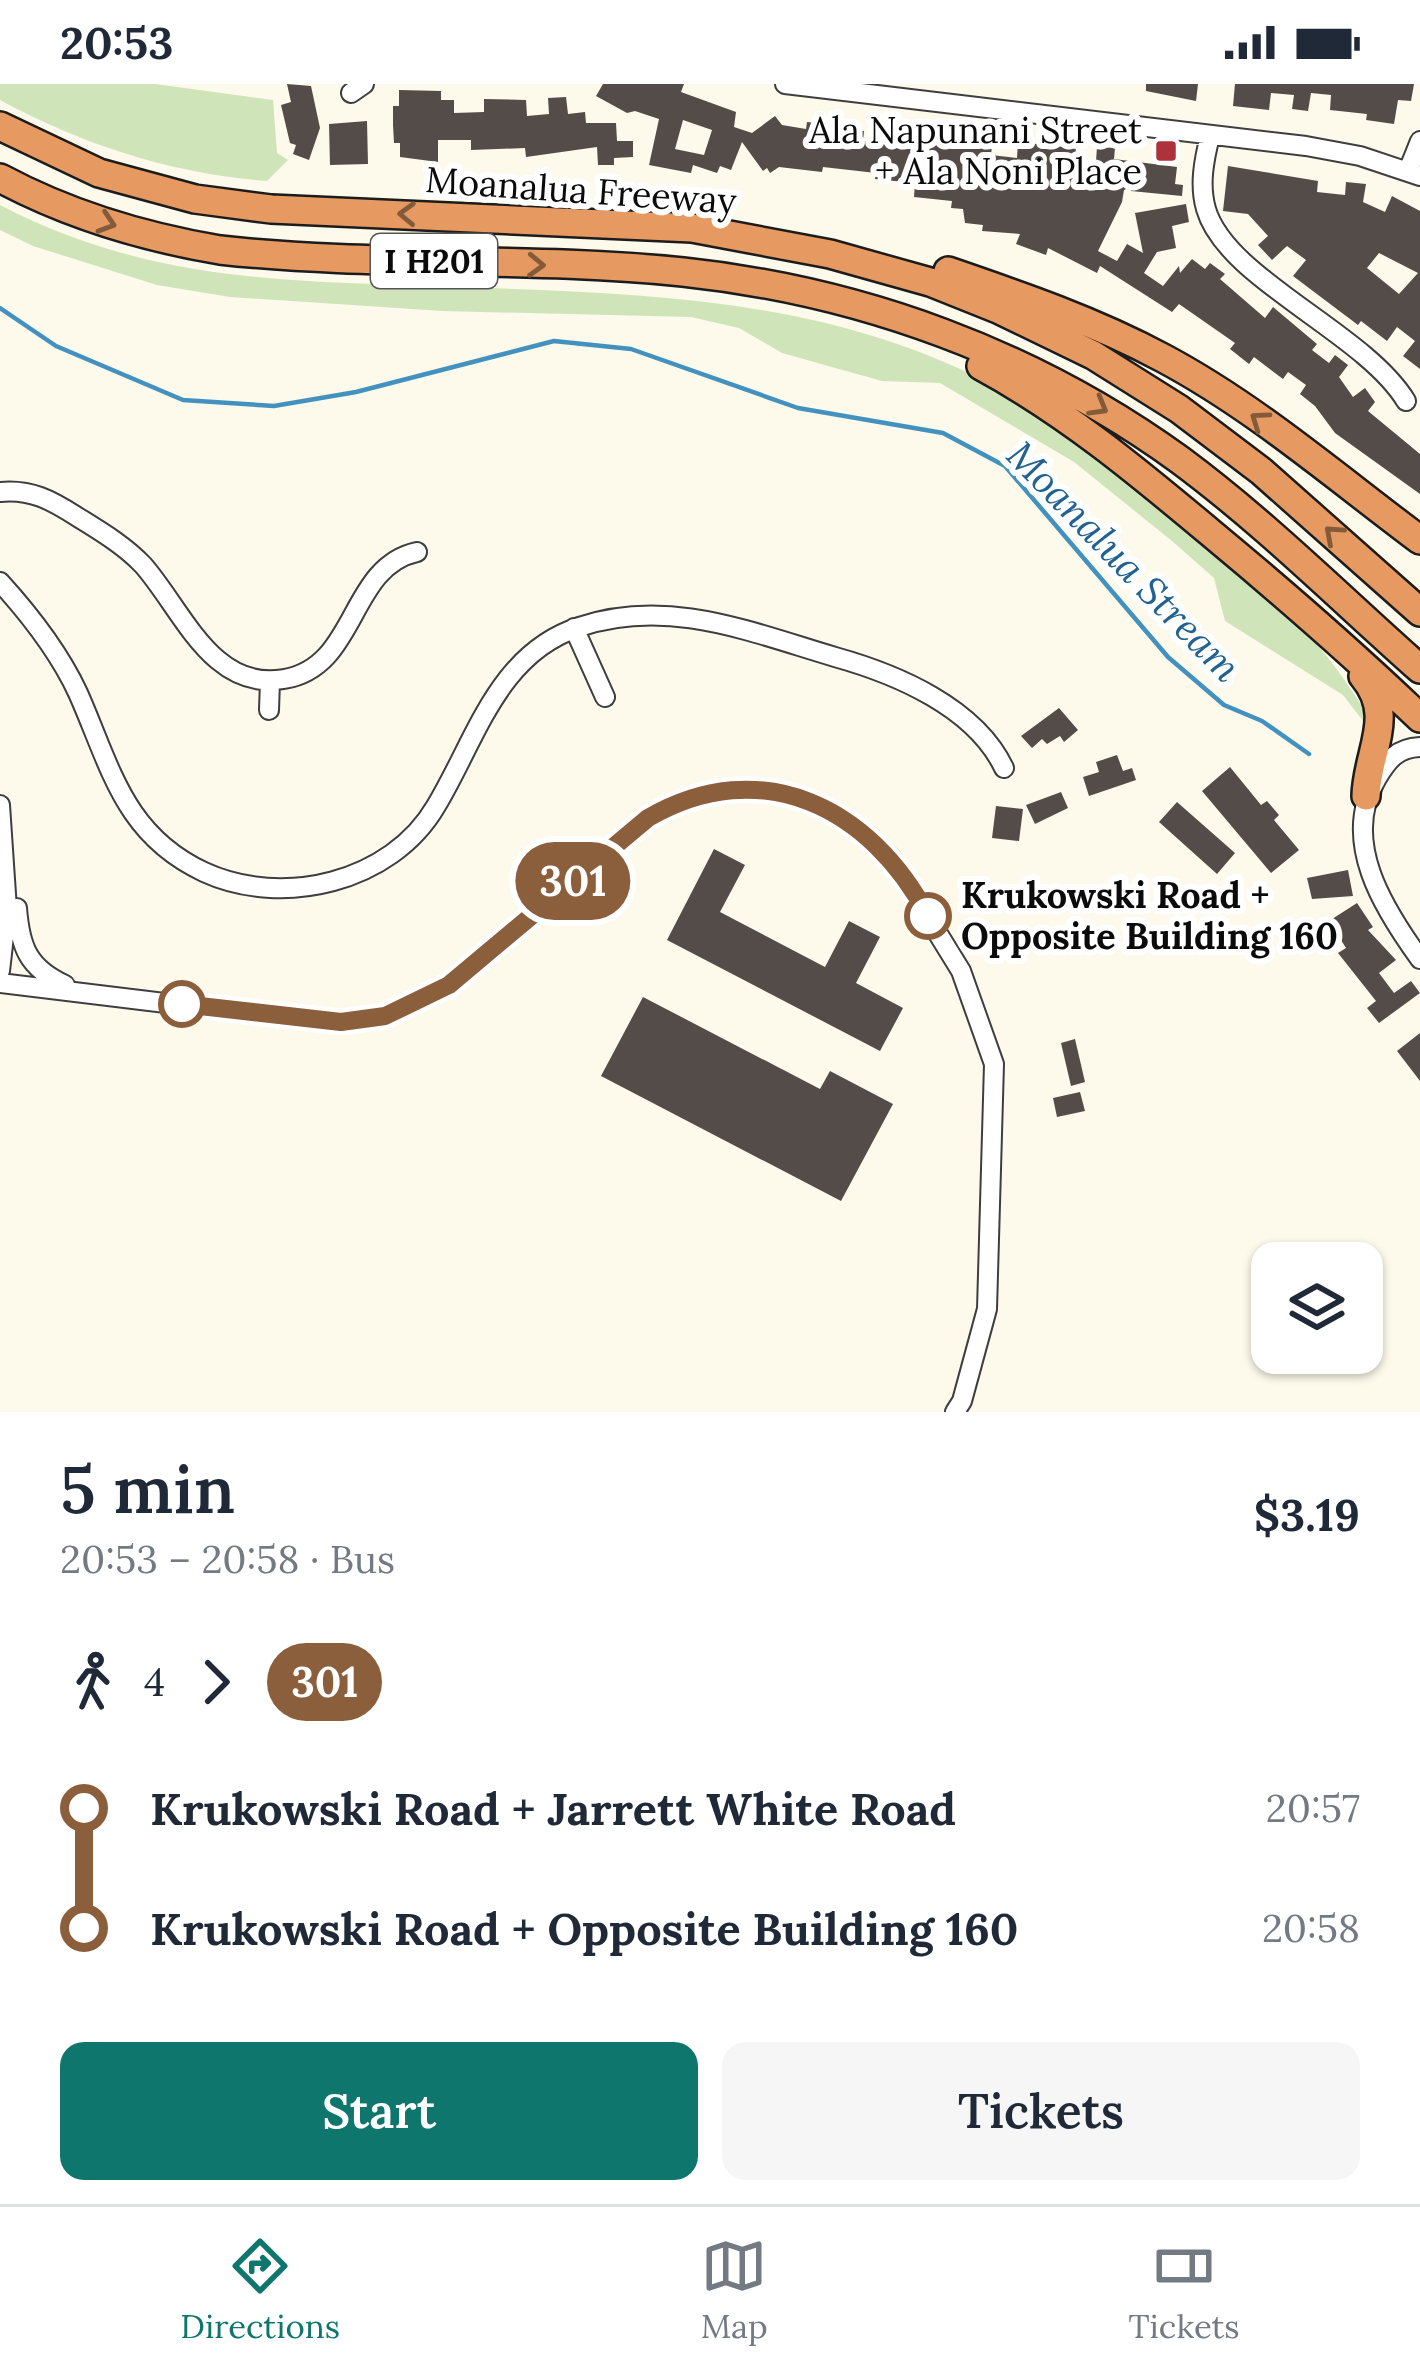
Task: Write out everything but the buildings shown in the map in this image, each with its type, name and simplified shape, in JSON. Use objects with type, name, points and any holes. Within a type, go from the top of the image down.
[{"type":"highway","name":"Moanalua Freeway","points":[[0,126],[99,173],[145,188],[233,205],[692,227],[830,254],[930,282],[1093,355],[1221,439],[1420,612]]},
{"type":"highway","name":"Moanalua Freeway","points":[[0,178],[94,219],[220,250],[681,272],[781,286],[877,309],[1000,356],[1134,428],[1237,505],[1420,669]]},
{"type":"highway","points":[[692,227],[862,245],[1057,309],[1163,358],[1215,389],[1420,540]]},
{"type":"highway","points":[[877,309],[1070,418],[1280,591],[1420,718]]},
{"type":"highway","points":[[1280,591],[1377,696],[1382,722],[1366,773],[1366,796]]},
{"type":"street","points":[[785,84],[1306,146],[1414,173],[1420,141]]},
{"type":"street","points":[[1210,136],[1202,183],[1206,208],[1219,236],[1244,262],[1388,375],[1406,401]]},
{"type":"street","points":[[0,492],[42,496],[122,546],[149,573],[217,661],[247,677],[270,681],[307,672],[327,658],[381,570],[417,552]]},
{"type":"street","points":[[0,582],[35,623],[68,674],[109,774],[148,834],[206,873],[259,887],[295,889],[331,883],[398,847],[436,807],[479,718],[528,658],[574,628],[637,614],[687,615],[861,664],[909,684],[994,748],[1004,769]]},
{"type":"street","points":[[574,628],[605,697]]},
{"type":"street","points":[[269,710],[270,681]]},
{"type":"street","points":[[1420,747],[1402,750],[1386,761],[1366,796],[1367,859],[1385,909],[1420,959]]},
{"type":"street","points":[[0,983],[319,1021],[385,1016],[449,985],[665,808],[732,789],[773,791],[824,807],[869,836],[916,892],[961,971],[994,1064],[987,1310],[955,1412]]},
{"type":"street","points":[[0,806],[5,873],[0,971]]},
{"type":"street","points":[[0,900],[5,873]]},
{"type":"street","points":[[5,873],[22,950],[54,980],[86,993]]},
{"type":"street","points":[[1385,909],[1420,935]]},
{"type":"green space","points":[[0,84],[155,84],[273,100],[277,153],[288,160],[267,181],[163,164],[96,144],[31,116],[0,100]]},
{"type":"green space","points":[[0,205],[112,250],[224,273],[691,300],[840,327],[912,349],[983,380],[1052,420],[1093,451],[1309,636],[1369,716],[1367,726],[1343,695],[1225,621],[1214,578],[1074,462],[940,383],[882,381],[782,353],[739,328],[691,317],[442,311],[230,297],[157,285],[33,246],[0,230]]},
{"type":"waterway","name":"Moanalua Stream","points":[[0,308],[56,346],[183,400],[274,406],[356,392],[554,341],[631,349],[798,408],[943,433],[1005,466],[1168,657],[1224,705],[1262,721],[1309,754]]},
{"type":"bus line","name":"301","points":[[182,1004],[341,1022],[385,1016],[449,985],[648,818],[684,799],[732,789],[792,796],[855,825],[892,859],[928,916]]},
{"type":"place","name":"Ala Napunani Street + Ala Noni Place","points":[[1166,151]]},
{"type":"place","name":"Krukowski Road + Opposite Building 160","points":[[928,916]]}]
